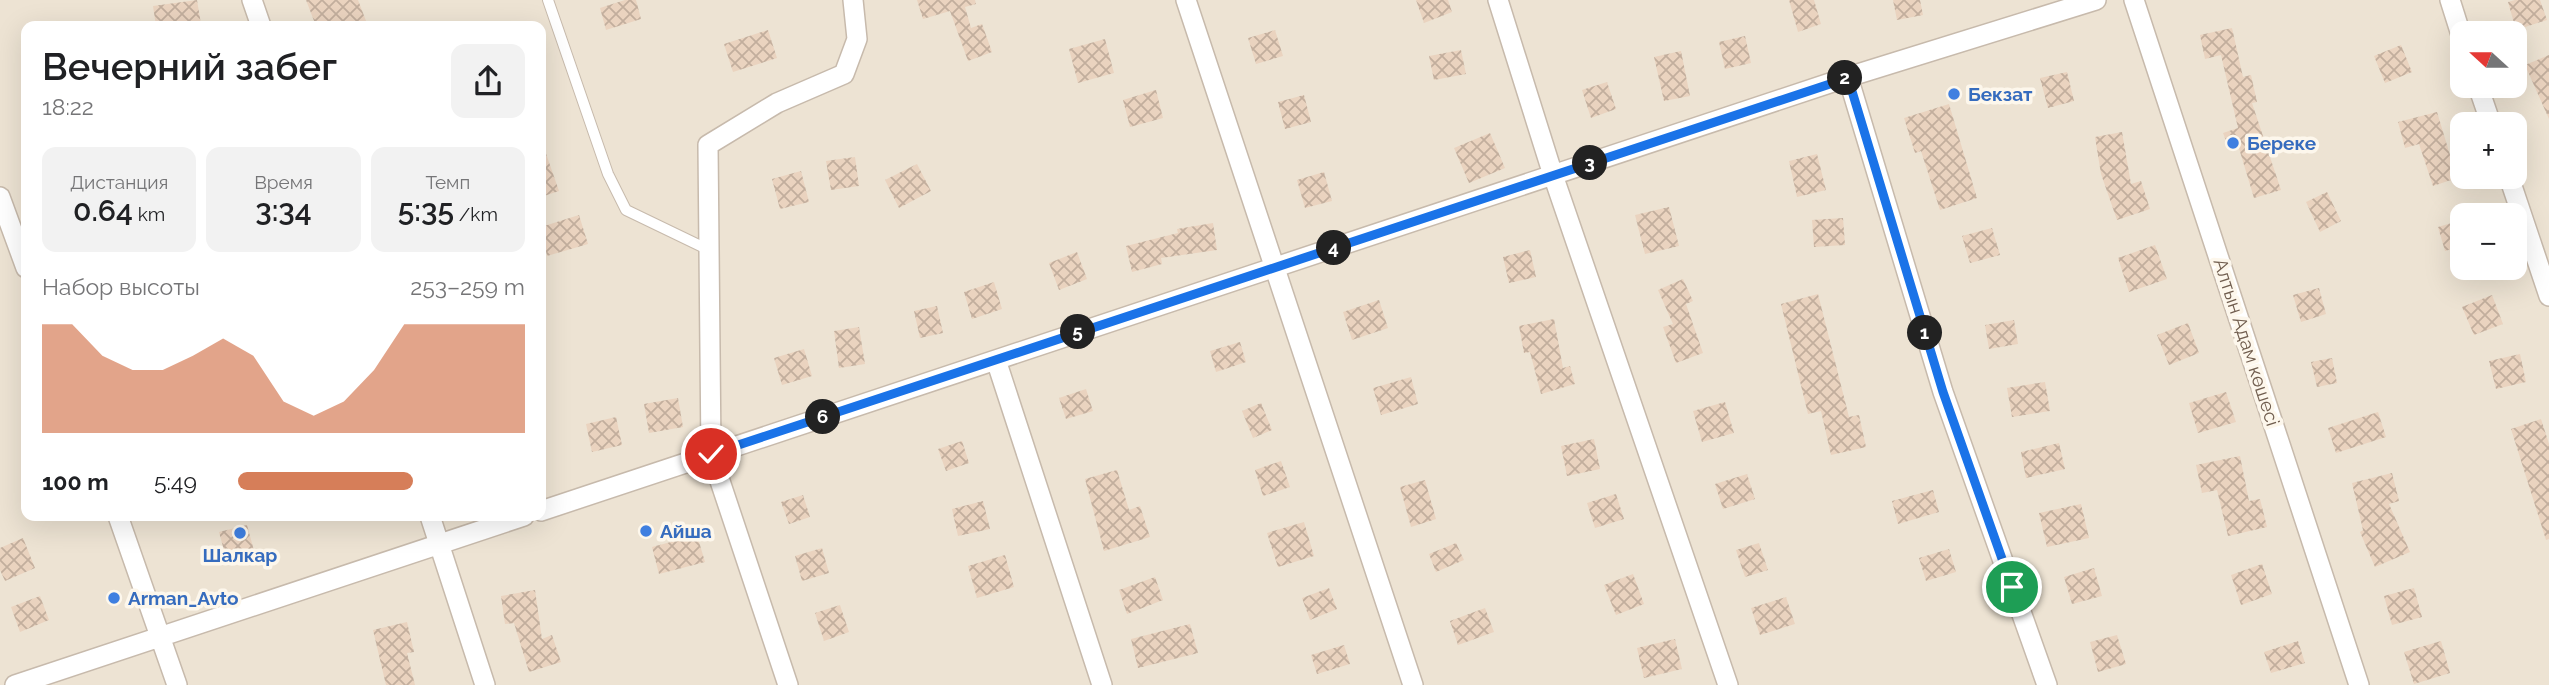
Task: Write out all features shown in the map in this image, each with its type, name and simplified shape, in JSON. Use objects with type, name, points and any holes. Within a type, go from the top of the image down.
[{"type":"street","points":[[252,0],[259,21]]},
{"type":"street","points":[[788,685],[711,454],[708,145],[777,103],[844,74],[857,39],[853,0]]},
{"type":"street","points":[[1186,0],[1413,685]]},
{"type":"street","points":[[1498,0],[1553,175],[1728,685]]},
{"type":"street","points":[[546,509],[1848,78],[2096,0]]},
{"type":"street","name":"Алтын Адам көшесі","points":[[2134,0],[2359,685]]},
{"type":"street","points":[[2450,0],[2457,21]]},
{"type":"street","points":[[1848,78],[1943,392],[2047,685]]},
{"type":"street","points":[[2513,189],[2549,296]]},
{"type":"street","points":[[0,197],[21,254]]},
{"type":"street","points":[[996,360],[1102,685]]},
{"type":"street","points":[[120,521],[177,685]]},
{"type":"street","points":[[432,521],[485,685]]},
{"type":"street","points":[[15,685],[509,521]]},
{"type":"lane","points":[[548,0],[608,174],[626,210],[709,250]]},
{"type":"shaded area","points":[[0,0],[2549,0],[2549,685],[0,685]]},
{"type":"building","points":[[197,0],[200,21],[155,21],[153,6]]},
{"type":"building","points":[[306,0],[358,0],[366,21],[314,21]]},
{"type":"building","points":[[625,0],[636,0],[641,19],[606,30],[600,8]]},
{"type":"building","points":[[917,0],[975,0],[976,4],[965,7],[971,28],[982,24],[992,52],[968,61],[950,11],[923,19]]},
{"type":"building","points":[[1416,0],[1448,0],[1452,12],[1424,23]]},
{"type":"building","points":[[1789,0],[1814,0],[1821,24],[1798,32]]},
{"type":"building","points":[[1893,0],[1920,0],[1923,15],[1897,20]]},
{"type":"building","points":[[2540,0],[2547,20],[2527,26],[2527,21],[2513,21],[2508,2]]},
{"type":"building","points":[[2232,28],[2243,77],[2251,75],[2257,102],[2252,103],[2281,190],[2254,198],[2238,145],[2229,148],[2223,133],[2238,128],[2221,55],[2205,59],[2200,35]]},
{"type":"building","points":[[768,30],[777,58],[733,72],[724,44]]},
{"type":"building","points":[[1275,30],[1283,56],[1256,64],[1248,38]]},
{"type":"building","points":[[1745,36],[1751,63],[1725,69],[1719,42]]},
{"type":"building","points":[[1105,39],[1114,73],[1078,83],[1069,49]]},
{"type":"building","points":[[2401,45],[2412,72],[2385,83],[2374,56]]},
{"type":"building","points":[[1461,50],[1466,74],[1434,80],[1429,56]]},
{"type":"building","points":[[1681,51],[1690,96],[1664,101],[1654,57]]},
{"type":"building","points":[[2549,55],[2549,119],[2527,70],[2527,64]]},
{"type":"building","points":[[2067,72],[2074,101],[2048,108],[2040,78]]},
{"type":"building","points":[[1607,82],[1616,109],[1591,118],[1582,90]]},
{"type":"building","points":[[1156,90],[1163,118],[1130,127],[1123,100]]},
{"type":"building","points":[[1304,95],[1311,122],[1285,129],[1278,102]]},
{"type":"building","points":[[1949,104],[1977,198],[1940,210],[1921,151],[1915,153],[1904,118]]},
{"type":"building","points":[[2437,112],[2450,155],[2450,180],[2433,186],[2419,144],[2405,148],[2398,122]]},
{"type":"building","points":[[2122,132],[2131,184],[2141,181],[2150,209],[2117,220],[2101,174],[2095,137]]},
{"type":"building","points":[[1490,133],[1505,168],[1469,183],[1454,148]]},
{"type":"building","points":[[546,154],[559,191],[546,195]]},
{"type":"building","points":[[1817,154],[1826,190],[1797,197],[1789,161]]},
{"type":"building","points":[[855,157],[859,186],[831,190],[826,161]]},
{"type":"building","points":[[917,164],[931,191],[899,208],[885,180]]},
{"type":"building","points":[[801,171],[809,202],[780,209],[772,179]]},
{"type":"building","points":[[1324,172],[1332,201],[1305,208],[1297,180]]},
{"type":"building","points":[[2327,192],[2341,221],[2320,232],[2306,202]]},
{"type":"building","points":[[1669,207],[1679,246],[1645,254],[1635,215]]},
{"type":"building","points":[[579,215],[588,244],[547,256],[546,225]]},
{"type":"building","points":[[1843,218],[1845,245],[1814,247],[1812,220]]},
{"type":"building","points":[[1213,223],[1217,250],[1161,258],[1162,264],[1132,272],[1126,246],[1178,233],[1177,229]]},
{"type":"building","points":[[2450,224],[2450,250],[2445,251],[2438,227]]},
{"type":"building","points":[[1992,228],[2000,255],[1970,263],[1962,236]]},
{"type":"building","points":[[2155,245],[2167,279],[2129,292],[2118,258]]},
{"type":"building","points":[[1530,250],[1536,277],[1509,283],[1503,257]]},
{"type":"building","points":[[1077,252],[1087,279],[1059,290],[1049,263]]},
{"type":"building","points":[[1683,279],[1693,301],[1686,304],[1703,353],[1676,363],[1663,327],[1673,324],[1658,290]]},
{"type":"building","points":[[994,282],[1002,309],[972,319],[964,292]]},
{"type":"building","points":[[2319,288],[2326,314],[2301,322],[2293,295]]},
{"type":"building","points":[[1818,294],[1849,417],[1859,415],[1866,447],[1831,455],[1821,411],[1808,414],[1781,304]]},
{"type":"building","points":[[2492,295],[2503,324],[2474,335],[2462,307]]},
{"type":"building","points":[[1379,300],[1388,328],[1352,340],[1343,312]]},
{"type":"building","points":[[937,306],[943,333],[920,338],[914,311]]},
{"type":"building","points":[[1554,319],[1563,368],[1570,366],[1575,384],[1541,394],[1530,352],[1524,353],[1519,326]]},
{"type":"building","points":[[2014,320],[2018,344],[1989,349],[1985,325]]},
{"type":"building","points":[[2188,323],[2199,353],[2169,365],[2157,335]]},
{"type":"building","points":[[859,327],[865,364],[839,368],[834,331]]},
{"type":"building","points":[[1240,342],[1246,362],[1216,372],[1210,351]]},
{"type":"building","points":[[804,349],[812,376],[782,385],[774,358]]},
{"type":"building","points":[[2520,354],[2526,382],[2496,389],[2489,361]]},
{"type":"building","points":[[2332,358],[2337,383],[2317,387],[2311,362]]},
{"type":"building","points":[[1411,377],[1418,404],[1381,415],[1373,388]]},
{"type":"building","points":[[2045,382],[2050,411],[2012,417],[2007,388]]},
{"type":"building","points":[[1086,389],[1093,411],[1066,419],[1059,398]]},
{"type":"building","points":[[2226,392],[2236,422],[2198,433],[2189,403]]},
{"type":"building","points":[[678,398],[683,427],[649,433],[644,404]]},
{"type":"building","points":[[1725,402],[1734,433],[1702,442],[1693,411]]},
{"type":"building","points":[[1261,403],[1272,430],[1253,438],[1242,411]]},
{"type":"building","points":[[2378,412],[2386,437],[2336,453],[2328,428]]},
{"type":"building","points":[[616,417],[622,445],[592,452],[586,424]]},
{"type":"building","points":[[2541,419],[2549,444],[2549,539],[2546,540],[2511,429]]},
{"type":"building","points":[[1594,439],[1600,469],[1567,476],[1561,446]]},
{"type":"building","points":[[962,441],[969,463],[946,471],[938,449]]},
{"type":"building","points":[[2059,443],[2065,469],[2026,478],[2021,452]]},
{"type":"building","points":[[2240,456],[2249,501],[2260,499],[2267,527],[2228,536],[2217,490],[2202,493],[2196,465]]},
{"type":"building","points":[[1281,461],[1290,487],[1263,496],[1255,470]]},
{"type":"building","points":[[1117,470],[1129,510],[1140,506],[1150,537],[1104,551],[1085,479]]},
{"type":"building","points":[[2392,473],[2399,501],[2389,504],[2410,552],[2375,567],[2360,532],[2363,530],[2352,483]]},
{"type":"building","points":[[1747,474],[1755,499],[1723,509],[1715,484]]},
{"type":"building","points":[[1425,480],[1436,519],[1411,527],[1400,487]]},
{"type":"building","points":[[1933,490],[1939,512],[1898,524],[1892,501]]},
{"type":"building","points":[[1616,494],[1624,519],[1595,528],[1587,503]]},
{"type":"building","points":[[803,495],[810,517],[789,524],[781,502]]},
{"type":"building","points":[[983,501],[990,529],[958,536],[952,509]]},
{"type":"building","points":[[2081,504],[2089,538],[2047,547],[2039,513]]},
{"type":"building","points":[[1304,522],[1314,556],[1278,567],[1267,533]]},
{"type":"building","points":[[247,525],[256,558],[228,565],[219,532]]},
{"type":"building","points":[[697,535],[705,562],[659,574],[652,547]]},
{"type":"building","points":[[23,538],[35,568],[5,581],[0,570],[0,548]]},
{"type":"building","points":[[1456,543],[1464,560],[1436,572],[1429,554]]},
{"type":"building","points":[[1759,543],[1768,570],[1745,577],[1736,550]]},
{"type":"building","points":[[822,548],[829,573],[802,581],[795,556]]},
{"type":"building","points":[[1949,549],[1956,572],[1926,581],[1919,558]]},
{"type":"building","points":[[1005,555],[1014,587],[977,598],[968,566]]},
{"type":"building","points":[[2262,564],[2272,594],[2241,605],[2231,575]]},
{"type":"building","points":[[2094,568],[2102,596],[2072,604],[2064,577]]},
{"type":"building","points":[[1633,574],[1644,604],[1616,615],[1604,585]]},
{"type":"building","points":[[1155,577],[1163,600],[1127,614],[1119,590]]},
{"type":"building","points":[[1329,588],[1337,609],[1310,620],[1302,598]]},
{"type":"building","points":[[2414,588],[2422,617],[2392,625],[2384,596]]},
{"type":"building","points":[[535,590],[542,639],[552,635],[561,662],[529,672],[514,623],[505,624],[501,596]]},
{"type":"building","points":[[40,596],[49,620],[20,632],[11,607]]},
{"type":"building","points":[[1786,597],[1795,624],[1760,635],[1751,608]]},
{"type":"building","points":[[840,605],[849,632],[824,641],[815,613]]},
{"type":"building","points":[[1485,608],[1494,632],[1458,645],[1450,621]]},
{"type":"building","points":[[407,622],[414,652],[407,653],[415,685],[386,685],[373,630]]},
{"type":"building","points":[[1190,624],[1198,653],[1138,668],[1131,639]]},
{"type":"building","points":[[2117,635],[2126,664],[2098,672],[2090,642]]},
{"type":"building","points":[[1675,639],[1682,669],[1644,678],[1637,648]]},
{"type":"building","points":[[2298,641],[2305,663],[2271,673],[2264,652]]},
{"type":"building","points":[[2441,641],[2450,673],[2414,684],[2404,652]]},
{"type":"building","points":[[1344,645],[1350,664],[1317,674],[1311,655]]},
{"type":"place","name":"Бекзат","points":[[1954,94]]},
{"type":"place","name":"Береке","points":[[2233,143]]},
{"type":"place","name":"Айша","points":[[646,531]]},
{"type":"place","name":"Шалкар","points":[[240,533]]},
{"type":"place","name":"Arman_Avto","points":[[114,598]]},
{"type":"route","points":[[711,454],[1848,78],[1943,392],[2012,587]]}]
